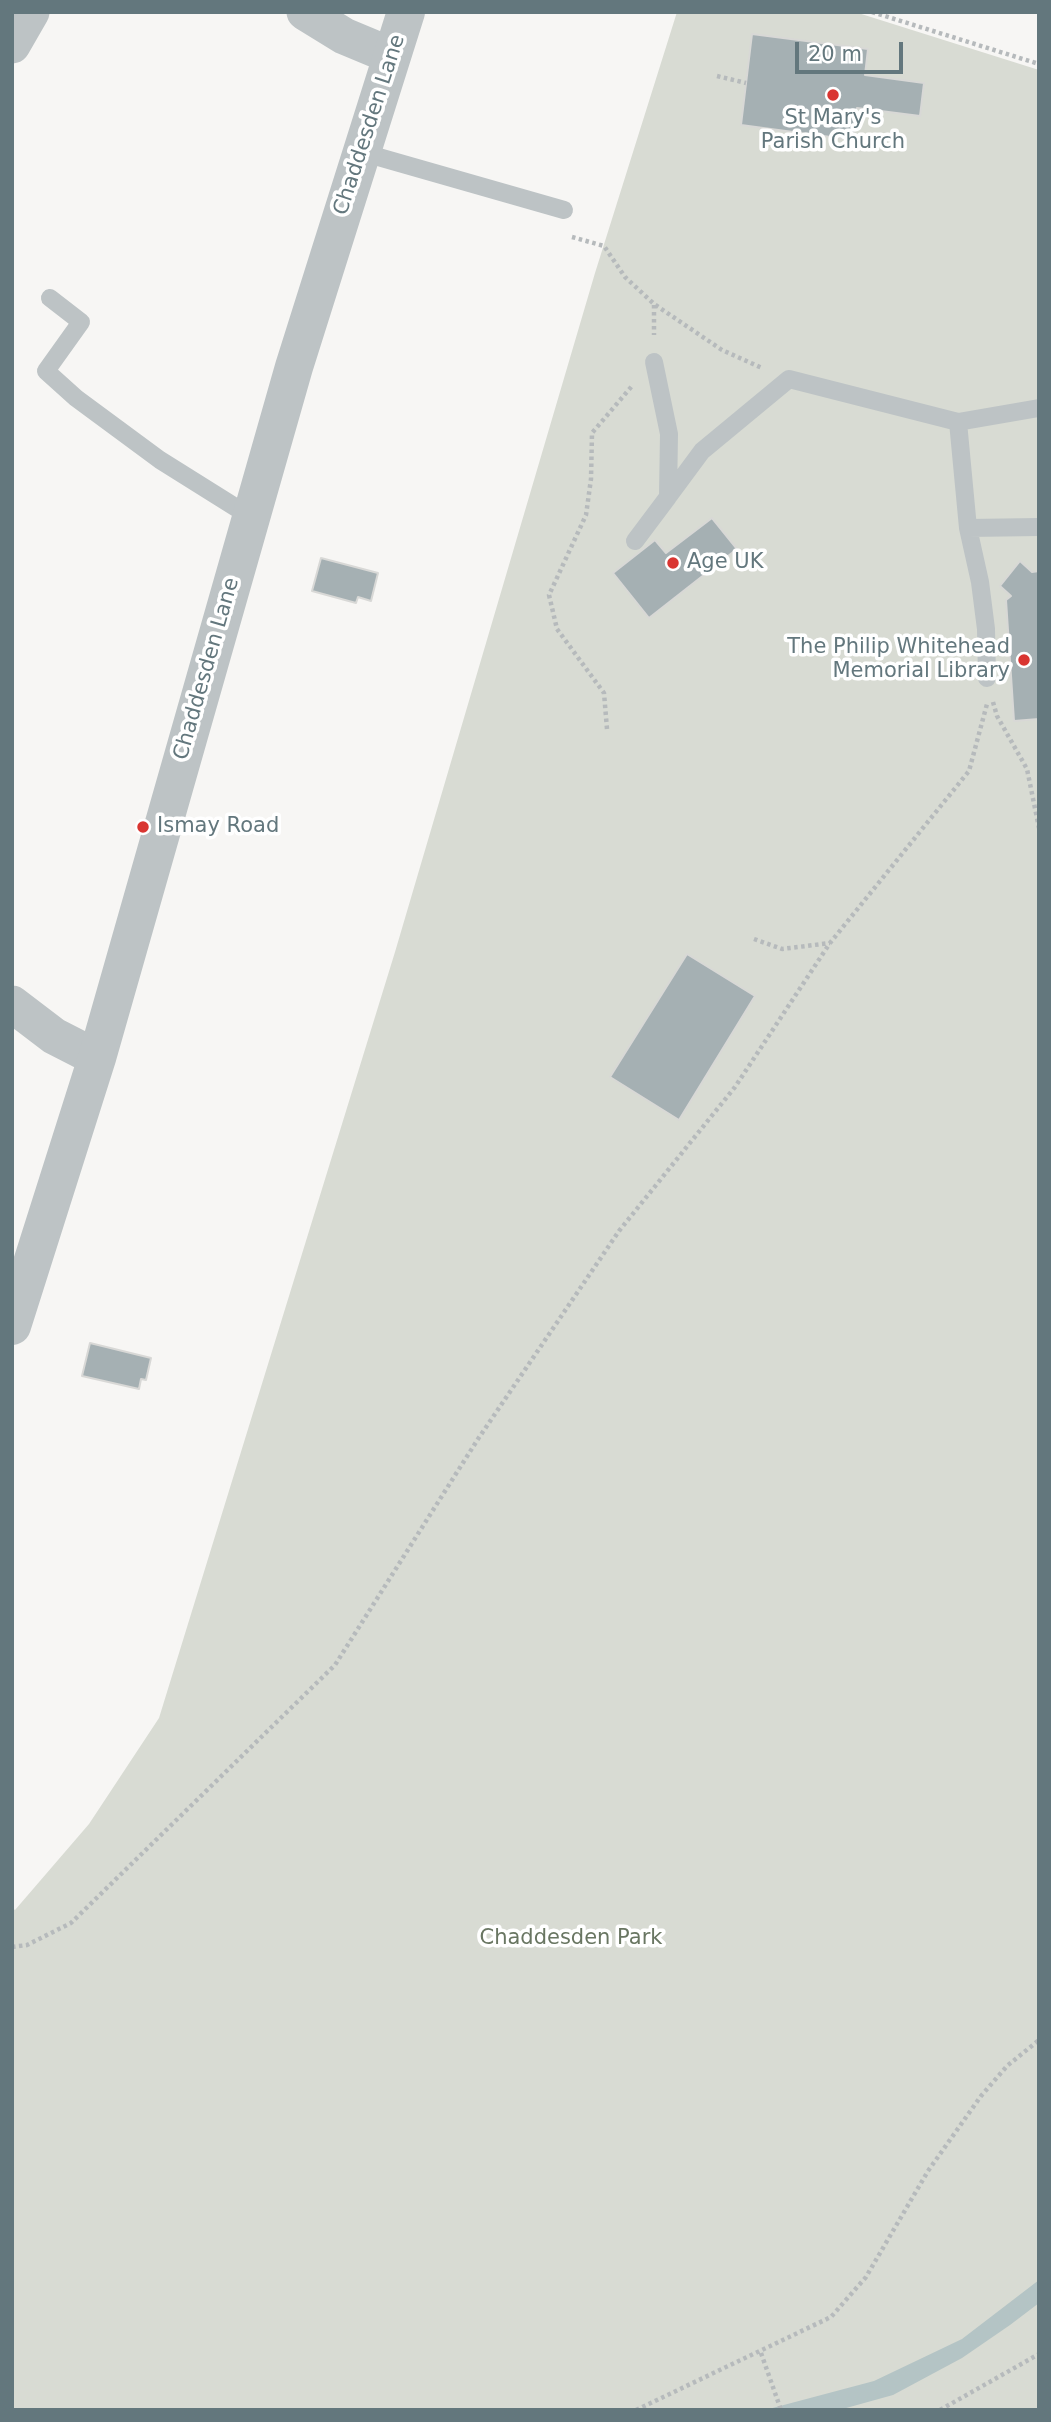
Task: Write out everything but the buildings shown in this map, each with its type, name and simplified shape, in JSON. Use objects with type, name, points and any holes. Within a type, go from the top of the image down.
[{"type":"street","points":[[12,45],[31,12]]},
{"type":"street","points":[[304,12],[344,36],[392,56]]},
{"type":"street","name":"Chaddesden Lane","points":[[12,1326],[97,1059],[251,517],[405,12]]},
{"type":"street","points":[[12,1004],[54,1036],[97,1059]]},
{"type":"lane","points":[[361,152],[564,210]]},
{"type":"lane","points":[[50,298],[81,322],[46,371],[160,460],[251,517]]},
{"type":"lane","points":[[654,362],[669,434],[668,497]]},
{"type":"lane","points":[[635,541],[702,451],[789,379],[958,422],[1039,408]]},
{"type":"lane","points":[[958,422],[968,528],[980,582],[987,678]]},
{"type":"lane","points":[[968,528],[1039,527]]},
{"type":"path","points":[[872,12],[1039,64]]},
{"type":"path","points":[[717,76],[746,83]]},
{"type":"path","points":[[604,246],[625,277],[654,304],[722,350],[789,379]]},
{"type":"path","points":[[607,729],[604,693],[557,629],[549,595],[586,515],[591,479],[592,433],[631,388],[637,376]]},
{"type":"path","points":[[987,678],[997,716],[1027,769],[1039,828]]},
{"type":"path","points":[[12,1947],[27,1945],[71,1923],[335,1665],[478,1439],[619,1231],[735,1087],[830,943],[969,771],[987,702],[987,678]]},
{"type":"path","points":[[754,939],[782,949],[830,943]]},
{"type":"path","points":[[636,2410],[761,2353],[831,2317],[866,2277],[928,2171],[981,2096],[1007,2066],[1039,2040]]},
{"type":"path","points":[[761,2353],[781,2410]]},
{"type":"path","points":[[940,2410],[1039,2354]]},
{"type":"green space","name":"Chaddesden Park","points":[[677,12],[855,12],[1039,70],[1039,2410],[12,2410],[12,1908],[15,1910],[89,1824],[159,1718],[395,952],[595,273]]},
{"type":"shaded area","points":[[1039,2280],[1039,2303],[962,2358],[893,2395],[839,2410],[765,2410],[874,2381],[962,2339]]},
{"type":"place","name":"St Mary's Parish Church","points":[[833,95]]},
{"type":"place","name":"Age UK","points":[[673,563]]},
{"type":"place","name":"The Philip Whitehead Memorial Library","points":[[1024,660]]},
{"type":"place","name":"Ismay Road","points":[[143,827]]}]
